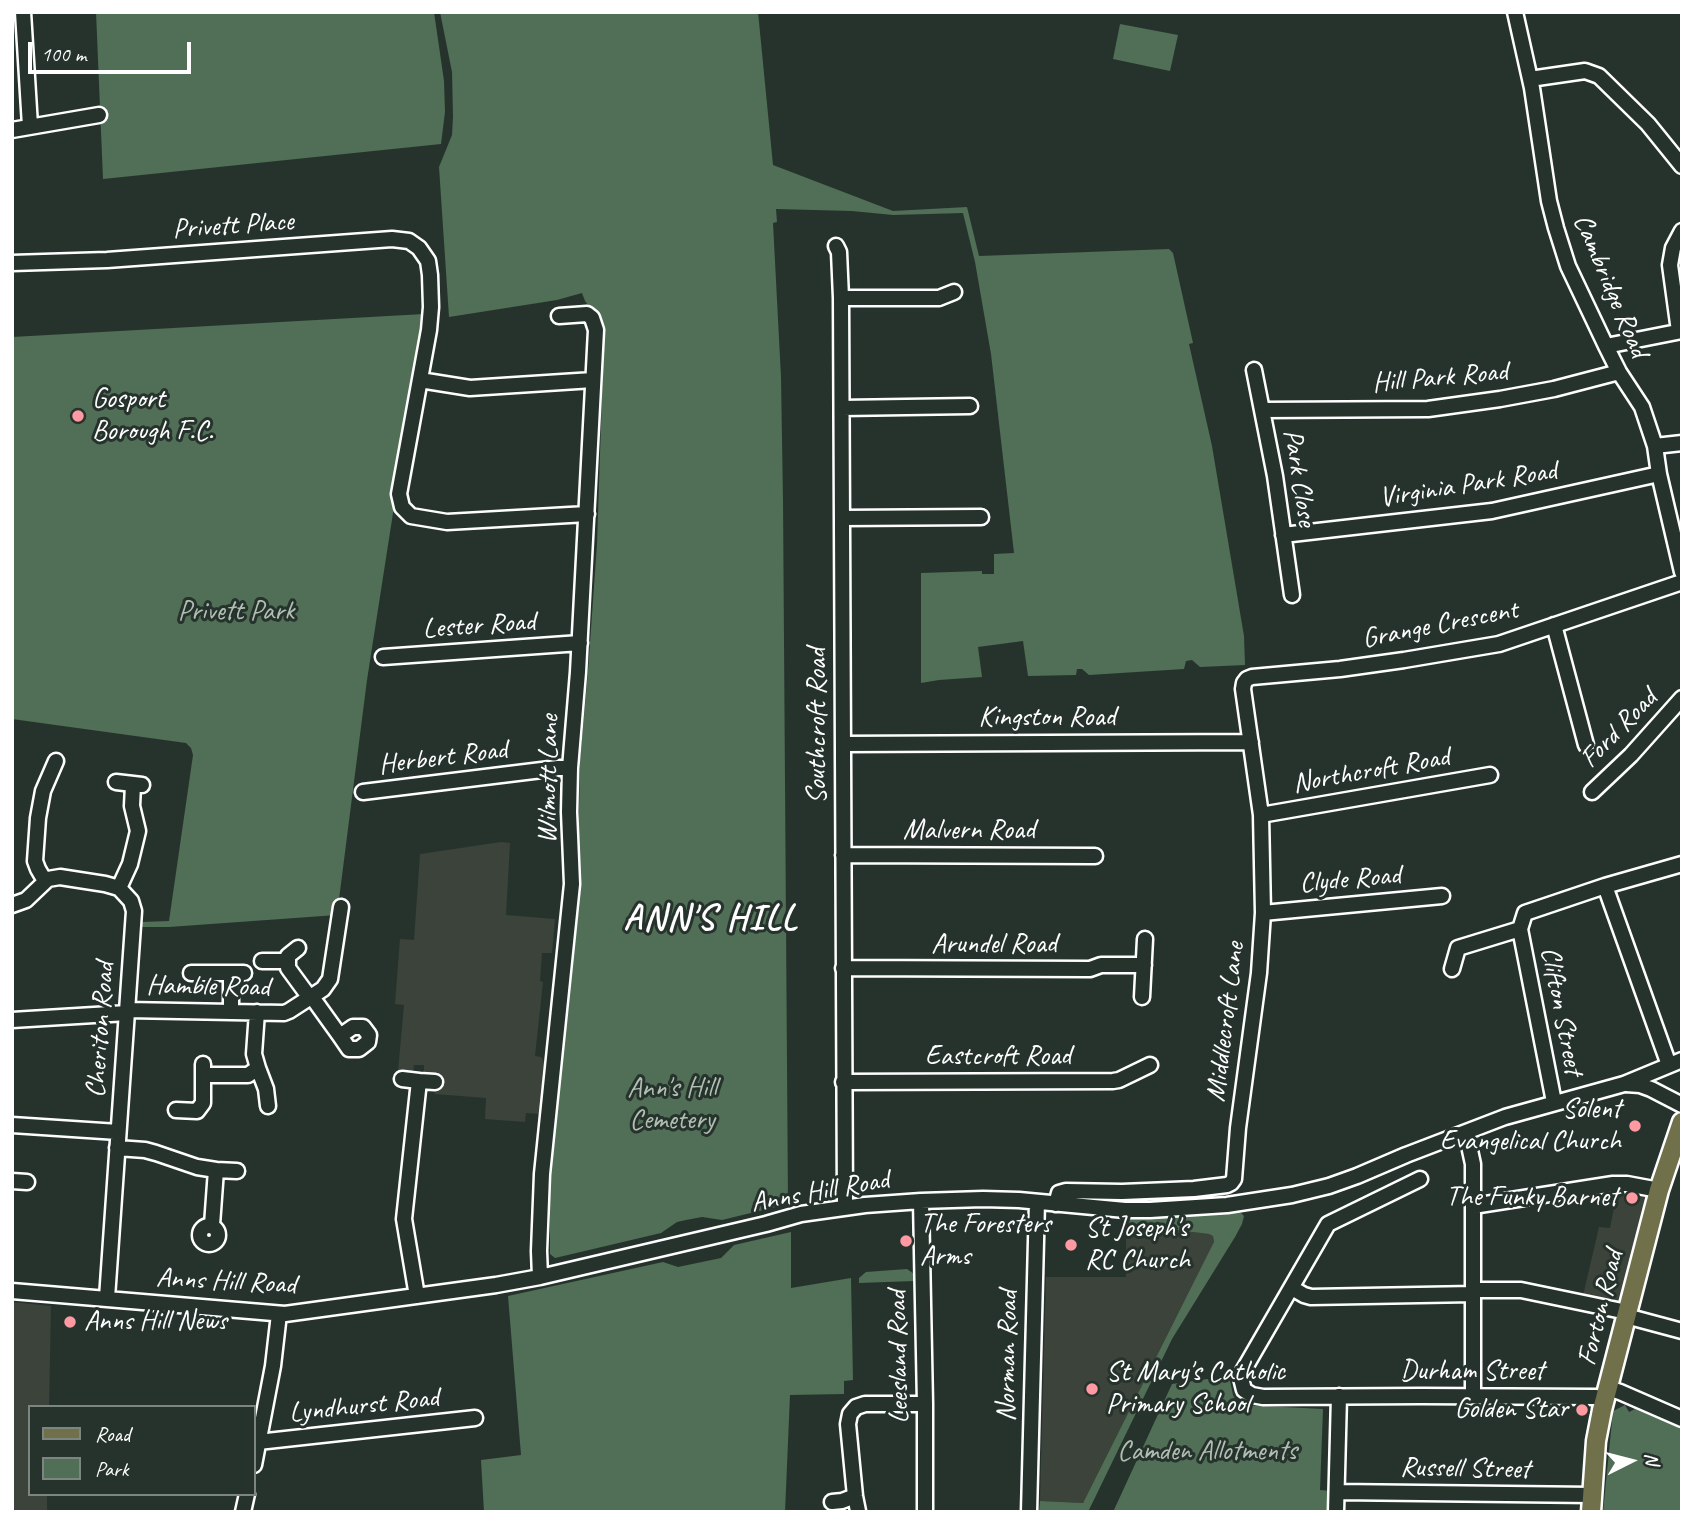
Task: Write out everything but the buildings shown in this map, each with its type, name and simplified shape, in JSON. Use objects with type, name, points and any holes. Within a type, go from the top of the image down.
[{"type":"main road","name":"Forton Road","points":[[1592,1504],[1597,1441],[1606,1393],[1659,1190],[1682,1122]]},
{"type":"street","points":[[23,12],[30,126]]},
{"type":"street","name":"Cambridge Road","points":[[1515,12],[1530,79],[1549,201],[1556,228],[1569,266],[1606,346],[1642,407],[1656,446],[1660,474],[1677,535],[1682,572]]},
{"type":"street","points":[[1530,79],[1585,71],[1599,76],[1648,124],[1682,166]]},
{"type":"street","points":[[12,130],[99,116]]},
{"type":"street","points":[[1606,346],[1680,331],[1670,265],[1672,253],[1682,231]]},
{"type":"street","name":"Privett Place","points":[[12,263],[107,260],[399,239],[415,244],[426,256],[429,268],[430,321],[399,494],[399,500],[406,512],[411,516],[447,522],[587,514]]},
{"type":"street","name":"Southcroft Road","points":[[836,246],[839,253],[841,298],[845,1208]]},
{"type":"street","points":[[841,298],[939,298],[954,292]]},
{"type":"street","name":"Wilmott Lane","points":[[540,1277],[542,1174],[572,884],[570,768],[580,643],[596,330],[592,318],[585,313],[559,316]]},
{"type":"street","name":"Park Close","points":[[1254,370],[1276,476],[1292,595]]},
{"type":"street","name":"Hill Park Road","points":[[1263,410],[1428,409],[1540,392],[1619,372]]},
{"type":"street","points":[[420,380],[470,388],[593,380]]},
{"type":"street","points":[[842,408],[970,406]]},
{"type":"street","points":[[1656,446],[1682,443]]},
{"type":"street","name":"Virginia Park Road","points":[[1283,534],[1492,511],[1660,474]]},
{"type":"street","points":[[842,518],[981,517]]},
{"type":"street","name":"Grange Crescent","points":[[1244,683],[1252,677],[1340,669],[1486,647],[1682,582]]},
{"type":"street","points":[[1554,625],[1586,745]]},
{"type":"street","name":"Lester Road","points":[[383,657],[580,643]]},
{"type":"street","name":"Middlecroft Lane","points":[[1056,1204],[1059,1193],[1066,1191],[1194,1189],[1227,1185],[1233,1181],[1259,972],[1263,913],[1261,815],[1243,693],[1244,683]]},
{"type":"street","name":"Ford Road","points":[[1592,792],[1631,755],[1682,698]]},
{"type":"street","name":"Kingston Road","points":[[843,744],[1251,742]]},
{"type":"street","points":[[45,881],[36,866],[37,831],[42,797],[56,761]]},
{"type":"street","name":"Herbert Road","points":[[363,792],[570,768]]},
{"type":"street","name":"Northcroft Road","points":[[1261,815],[1490,775]]},
{"type":"street","points":[[12,905],[26,900],[52,877],[119,888],[130,864],[138,831],[132,806],[137,785],[116,782]]},
{"type":"street","name":"Malvern Road","points":[[843,855],[1094,856]]},
{"type":"street","points":[[1452,969],[1458,948],[1520,929],[1525,913],[1682,864]]},
{"type":"street","points":[[1605,886],[1675,1063]]},
{"type":"street","name":"Cheriton Road","points":[[107,1298],[134,911],[131,901],[119,888]]},
{"type":"street","name":"Clyde Road","points":[[1263,913],[1442,897]]},
{"type":"street","name":"Hamble Road","points":[[12,1020],[127,1012],[284,1013],[311,998],[323,989],[330,979],[341,907]]},
{"type":"street","name":"Clifton Street","points":[[1520,929],[1554,1102]]},
{"type":"street","points":[[1142,996],[1145,939]]},
{"type":"street","points":[[298,948],[288,956],[288,968],[340,1036]]},
{"type":"street","points":[[262,961],[288,961]]},
{"type":"street","name":"Arundel Road","points":[[843,968],[1090,970],[1101,965],[1144,965]]},
{"type":"street","points":[[191,973],[238,973],[231,1012]]},
{"type":"street","points":[[257,1012],[254,1054],[267,1089],[268,1106]]},
{"type":"street","name":"Anns Hill Road","points":[[12,1291],[279,1314],[540,1277],[801,1214],[845,1208],[921,1201],[992,1199],[1125,1210],[1202,1208],[1292,1195],[1329,1186],[1505,1117],[1624,1084],[1675,1063]]},
{"type":"street","name":"Eastcroft Road","points":[[843,1082],[1113,1081],[1150,1065]]},
{"type":"street","points":[[176,1110],[197,1111],[203,1103],[203,1070],[248,1075],[258,1068]]},
{"type":"street","points":[[402,1079],[435,1082]]},
{"type":"street","points":[[417,1296],[404,1219],[419,1081]]},
{"type":"street","name":"Anns Hill Road","points":[[1624,1084],[1645,1087],[1682,1105]]},
{"type":"street","points":[[12,1125],[118,1132]]},
{"type":"street","points":[[1466,1132],[1473,1164],[1473,1396]]},
{"type":"street","points":[[117,1148],[156,1153],[197,1167],[237,1171]]},
{"type":"street","points":[[212,1225],[216,1170]]},
{"type":"street","points":[[1420,1179],[1328,1224],[1292,1288],[1311,1297],[1521,1290],[1627,1314],[1682,1331]]},
{"type":"street","points":[[1473,1206],[1613,1184],[1659,1190]]},
{"type":"street","name":"Leesland Road","points":[[921,1201],[925,1512]]},
{"type":"street","name":"Norman Road","points":[[1029,1512],[1037,1202]]},
{"type":"street","name":"Durham Street","points":[[1292,1288],[1243,1371],[1241,1378],[1244,1390],[1252,1395],[1574,1396],[1620,1392],[1682,1419]]},
{"type":"street","points":[[256,1454],[273,1366],[279,1314]]},
{"type":"street","points":[[1336,1512],[1339,1396]]},
{"type":"street","points":[[832,1502],[857,1504],[848,1424],[852,1411],[865,1404],[925,1404]]},
{"type":"street","name":"Lyndhurst Road","points":[[258,1442],[475,1418]]},
{"type":"street","name":"Russell Street","points":[[1337,1492],[1592,1504]]},
{"type":"shaded area","points":[[510,843],[506,915],[555,919],[552,953],[542,953],[540,981],[543,982],[535,1056],[541,1057],[545,1064],[540,1114],[526,1113],[525,1122],[485,1119],[486,1098],[435,1094],[436,1074],[424,1072],[424,1065],[414,1065],[413,1072],[398,1071],[404,1005],[395,1004],[400,939],[414,940],[420,854]]},
{"type":"shaded area","points":[[1626,1191],[1649,1198],[1619,1308],[1582,1300],[1599,1227],[1610,1228],[1617,1192]]},
{"type":"shaded area","name":"St Mary's Catholic Primary School","points":[[1126,1224],[1209,1234],[1213,1236],[1214,1243],[1083,1503],[1040,1501],[1046,1277],[1126,1277]]},
{"type":"shaded area","points":[[12,1302],[51,1306],[49,1405],[28,1405],[28,1496],[47,1496],[47,1512],[12,1512]]},
{"type":"green space","points":[[96,12],[434,12],[444,81],[445,112],[441,144],[103,179]]},
{"type":"green space","name":"Ann's Hill Cemetery","points":[[440,12],[758,12],[773,165],[893,211],[967,207],[979,256],[1169,249],[1173,253],[1193,343],[1189,344],[1212,446],[1244,636],[1245,665],[1200,667],[1192,660],[1186,661],[1184,669],[1089,675],[1082,669],[1077,669],[1076,675],[1028,676],[1023,641],[978,647],[982,677],[921,683],[921,573],[982,571],[982,574],[994,574],[994,554],[1014,553],[991,354],[975,262],[963,213],[893,215],[776,209],[777,222],[773,223],[781,377],[783,500],[788,1204],[722,1220],[702,1217],[677,1222],[661,1233],[555,1258],[550,1254],[550,1166],[578,857],[580,760],[597,544],[604,335],[582,293],[557,300],[449,317],[439,167],[452,135],[452,72]]},
{"type":"green space","points":[[1120,24],[1178,35],[1170,71],[1113,59]]},
{"type":"green space","name":"Privett Park","points":[[424,314],[367,680],[337,915],[142,927],[142,922],[169,921],[193,755],[186,743],[12,719],[12,337]]},
{"type":"green space","points":[[1240,1212],[1244,1216],[1242,1224],[1172,1339],[1088,1512],[1039,1512],[1040,1501],[1083,1503],[1214,1242],[1213,1236],[1209,1234],[1126,1224],[1126,1216]]},
{"type":"green space","points":[[791,1232],[791,1288],[851,1278],[853,1380],[844,1381],[844,1394],[790,1395],[785,1512],[484,1512],[481,1460],[521,1455],[508,1296],[663,1262],[678,1267],[721,1258],[734,1245]]},
{"type":"green space","points":[[907,1269],[914,1274],[914,1281],[859,1283],[859,1278],[866,1272]]},
{"type":"green space","name":"Camden Allotments","points":[[1229,1376],[1236,1401],[1244,1405],[1323,1409],[1320,1490],[1332,1491],[1332,1512],[1113,1512],[1172,1384]]},
{"type":"green space","points":[[1625,1405],[1629,1412],[1635,1409],[1682,1429],[1682,1512],[1603,1512],[1613,1411]]},
{"type":"place","name":"Gosport Borough F.C.","points":[[78,416]]},
{"type":"place","name":"Solent Evangelical Church","points":[[1635,1126]]},
{"type":"place","name":"The Funky Barnet","points":[[1632,1198]]},
{"type":"place","name":"The Foresters Arms","points":[[906,1241]]},
{"type":"place","name":"St Joseph's RC Church","points":[[1071,1245]]},
{"type":"place","name":"Anns Hill News","points":[[70,1322]]},
{"type":"place","name":"St Mary's Catholic Primary School","points":[[1092,1389]]},
{"type":"place","name":"Golden Star","points":[[1582,1410]]},
{"type":"district","name":"ANN'S HILL","points":[[711,920]]}]
